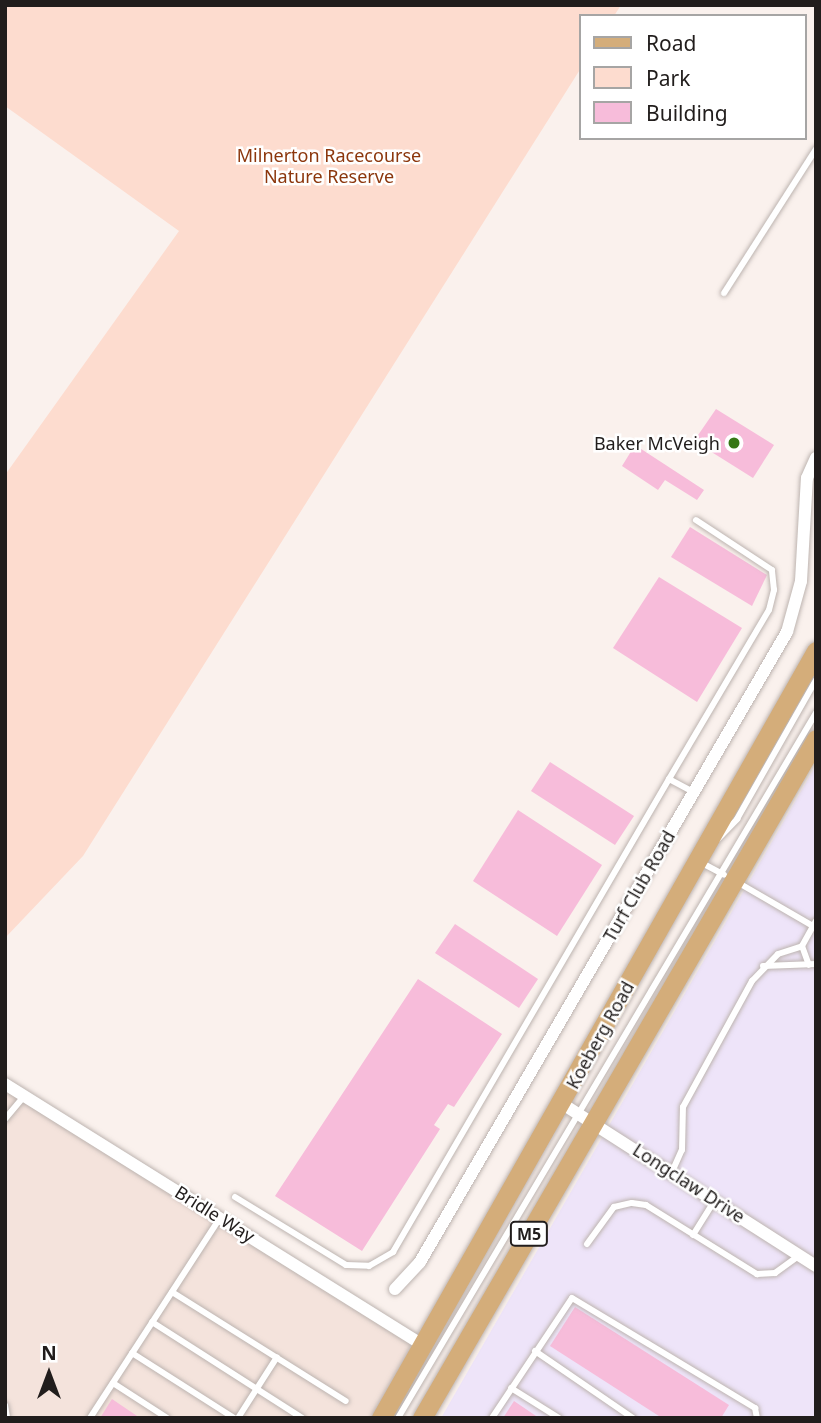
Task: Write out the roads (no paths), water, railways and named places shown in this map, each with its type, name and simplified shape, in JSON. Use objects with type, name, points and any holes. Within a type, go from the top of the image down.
[{"type":"main road","name":"Koeberg Road","points":[[381,1418],[816,651]]},
{"type":"main road","name":"Koeberg Road","points":[[422,1418],[588,1118],[728,877],[813,748]]},
{"type":"street","name":"Turf Club Road","points":[[395,1289],[420,1262],[796,609],[807,478],[816,458]]},
{"type":"street","name":"Bridle Way","points":[[5,1084],[424,1345]]},
{"type":"street","name":"Longclaw Drive","points":[[561,1103],[816,1266]]},
{"type":"lane","points":[[724,293],[816,149]]},
{"type":"lane","points":[[235,1197],[346,1265],[369,1265],[393,1252],[769,610],[774,590],[772,570],[696,520]]},
{"type":"lane","points":[[672,1172],[682,1150],[683,1107],[763,967],[803,946],[814,924],[698,860],[737,819],[816,680]]},
{"type":"lane","points":[[728,877],[816,713]]},
{"type":"lane","points":[[669,779],[693,792]]},
{"type":"lane","points":[[763,967],[812,964],[803,946]]},
{"type":"lane","points":[[5,1119],[24,1096]]},
{"type":"lane","points":[[398,1418],[588,1118]]},
{"type":"lane","points":[[694,1235],[715,1200]]},
{"type":"lane","points":[[586,1244],[622,1203],[646,1205],[757,1274],[775,1273],[799,1255]]},
{"type":"lane","points":[[90,1418],[220,1218]]},
{"type":"lane","points":[[172,1292],[346,1401]]},
{"type":"lane","points":[[492,1418],[567,1300],[581,1299],[755,1408],[757,1418]]},
{"type":"lane","points":[[152,1322],[302,1418]]},
{"type":"lane","points":[[535,1350],[633,1418]]},
{"type":"lane","points":[[132,1353],[236,1418],[276,1357]]},
{"type":"lane","points":[[113,1383],[167,1418]]},
{"type":"lane","points":[[511,1388],[559,1418]]},
{"type":"lane","points":[[5,1405],[7,1418]]},
{"type":"place","name":"Baker McVeigh","points":[[734,443]]},
{"type":"park label","name":"Milnerton Racecourse Nature Reserve","points":[[329,166]]}]
